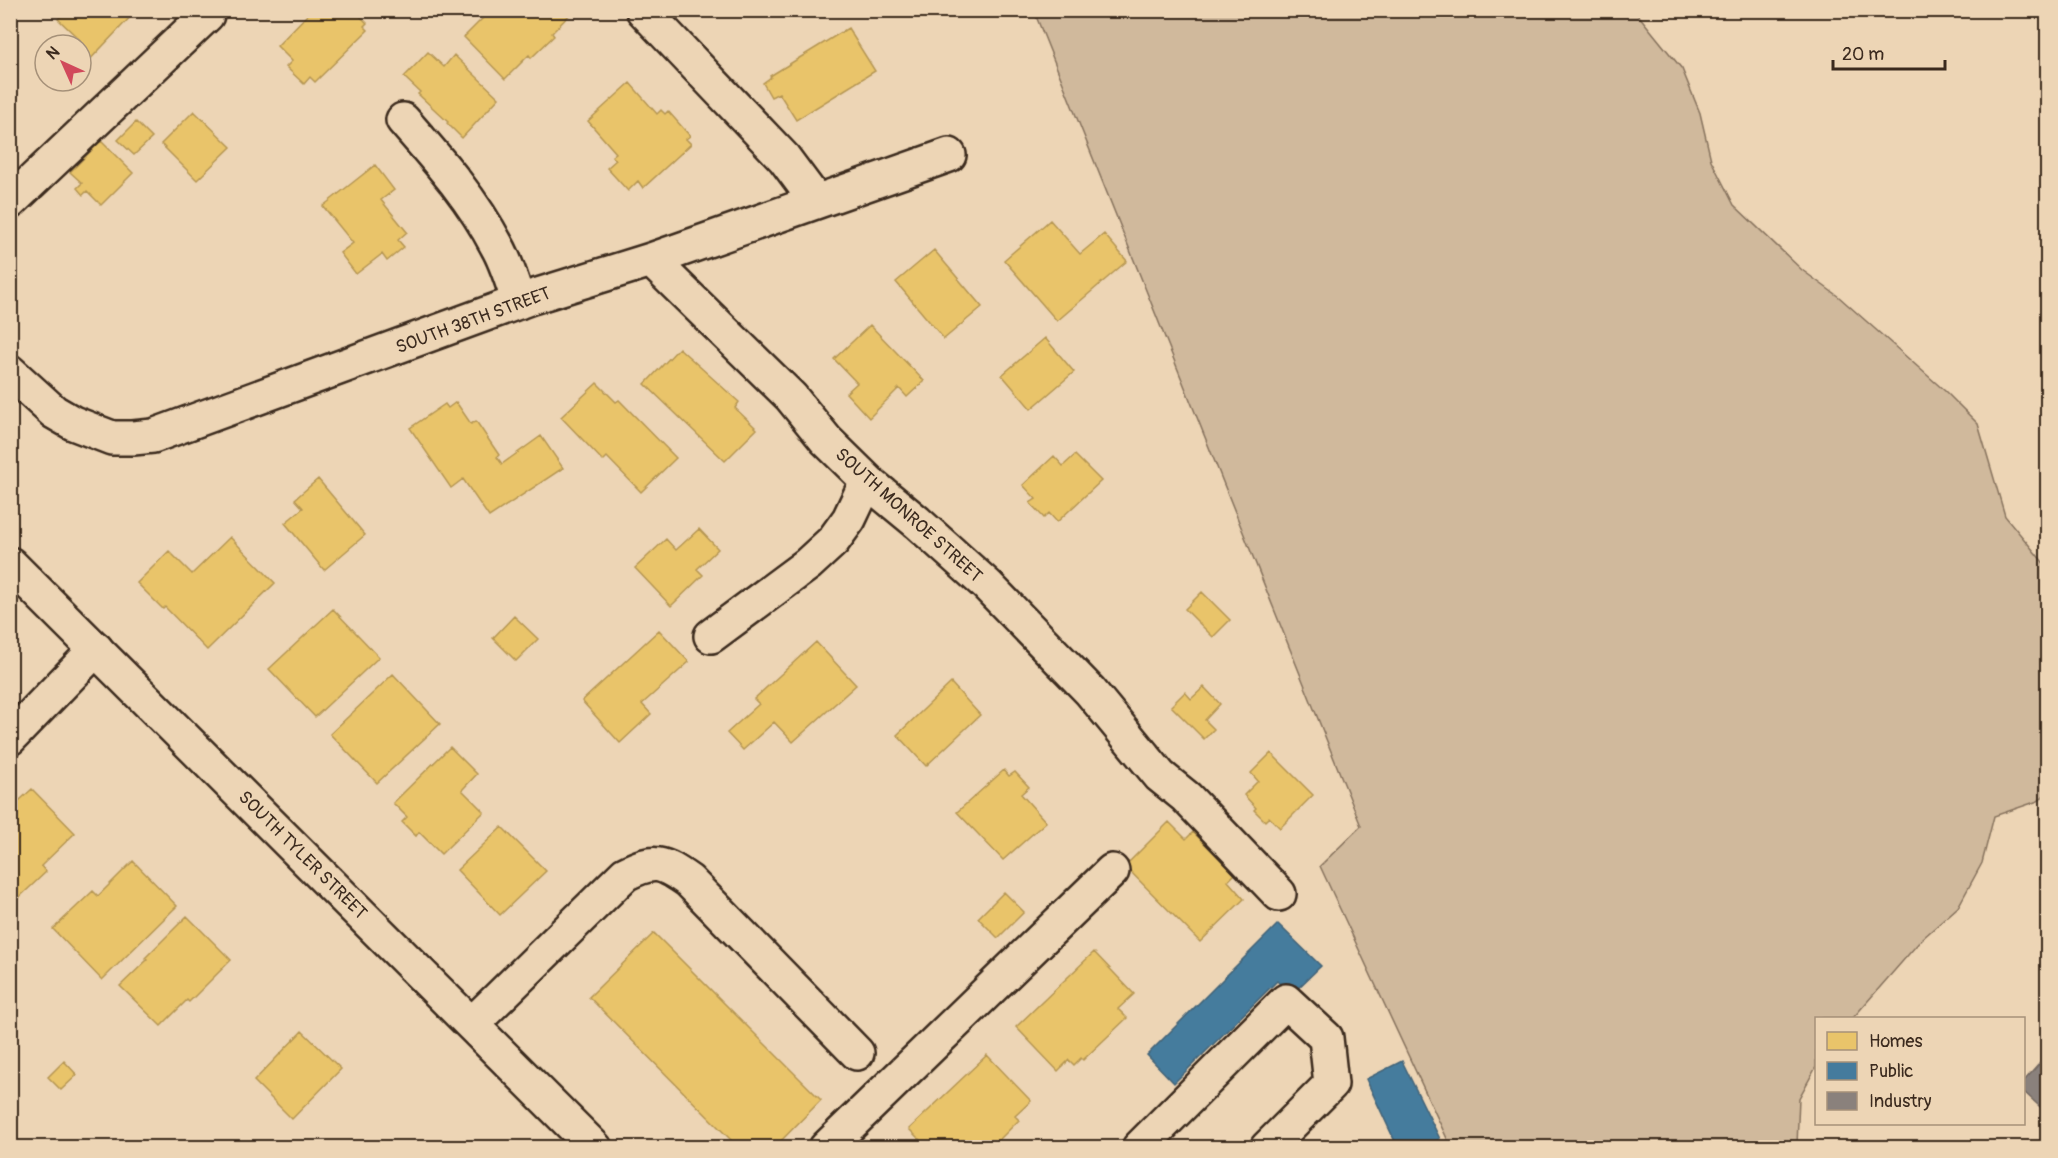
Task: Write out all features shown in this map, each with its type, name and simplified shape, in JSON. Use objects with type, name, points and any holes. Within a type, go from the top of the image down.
[{"type":"street","points":[[643,10],[784,158],[816,201]]},
{"type":"street","points":[[10,202],[207,15]]},
{"type":"street","points":[[403,120],[457,182],[481,217],[499,248],[519,302]]},
{"type":"street","name":"SOUTH 38TH STREET","points":[[10,372],[54,412],[73,423],[112,438],[153,436],[519,302],[651,260],[949,155]]},
{"type":"street","name":"SOUTH MONROE STREET","points":[[651,260],[791,397],[826,440],[867,481],[987,585],[1090,691],[1160,776],[1186,797],[1279,894]]},
{"type":"street","points":[[711,636],[808,564],[833,541],[849,519],[867,481]]},
{"type":"street","name":"SOUTH TYLER STREET","points":[[10,564],[595,1148]]},
{"type":"street","points":[[10,738],[96,649]]},
{"type":"street","points":[[472,1024],[625,874],[646,864],[669,867],[689,881],[857,1053]]},
{"type":"street","points":[[826,1148],[1112,871]]},
{"type":"street","points":[[1139,1148],[1286,1001],[1326,1038],[1331,1084],[1267,1148]]},
{"type":"shaded area","points":[[1034,11],[1635,11],[1682,69],[1700,113],[1711,160],[1734,205],[1802,270],[1839,297],[1945,391],[1978,424],[2005,516],[2047,567],[2047,794],[2038,801],[1994,816],[1982,863],[1958,907],[1922,939],[1854,1017],[1815,1017],[1815,1069],[1799,1098],[1797,1145],[1799,1147],[1451,1147],[1320,866],[1361,826]]},
{"type":"building: Homes","points":[[67,10],[136,11],[93,56],[93,33],[73,33],[58,19]]},
{"type":"building: Homes","points":[[312,10],[345,10],[349,14],[354,10],[367,23],[364,26],[368,30],[315,82],[310,77],[304,84],[286,67],[292,61],[277,46]]},
{"type":"building: Homes","points":[[491,10],[574,10],[552,33],[554,36],[531,58],[529,55],[505,79],[464,37]]},
{"type":"building: Homes","points":[[848,28],[875,71],[796,120],[779,93],[771,97],[763,83],[770,76]]},
{"type":"building: Homes","points":[[428,52],[444,67],[454,55],[499,98],[462,138],[404,77]]},
{"type":"building: Homes","points":[[630,83],[657,114],[661,110],[665,114],[668,111],[690,136],[686,139],[691,144],[643,188],[638,181],[628,191],[607,168],[616,160],[612,156],[616,153],[588,121]]},
{"type":"building: Homes","points":[[194,111],[231,147],[197,180],[161,144]]},
{"type":"building: Homes","points":[[136,122],[152,138],[134,155],[118,140]]},
{"type":"building: Homes","points":[[101,141],[133,173],[101,205],[87,191],[83,195],[77,188],[82,183],[70,172]]},
{"type":"building: Homes","points":[[375,165],[394,190],[381,200],[407,232],[398,240],[404,247],[387,261],[382,254],[356,274],[340,253],[353,243],[323,206]]},
{"type":"building: Homes","points":[[1050,220],[1080,254],[1104,234],[1127,261],[1057,321],[1004,260]]},
{"type":"building: Homes","points":[[934,250],[982,307],[944,339],[896,282]]},
{"type":"building: Homes","points":[[870,325],[924,381],[907,397],[899,388],[869,418],[846,393],[857,383],[834,359]]},
{"type":"building: Homes","points":[[1045,338],[1074,372],[1031,409],[1002,375]]},
{"type":"building: Homes","points":[[679,348],[739,402],[735,408],[757,429],[725,461],[645,384]]},
{"type":"building: Homes","points":[[597,383],[616,402],[619,400],[676,458],[641,492],[607,457],[603,461],[561,417]]},
{"type":"building: Homes","points":[[456,402],[471,424],[476,421],[499,455],[497,457],[502,464],[541,436],[563,468],[489,517],[463,479],[451,488],[410,428],[445,404],[448,408]]},
{"type":"building: Homes","points":[[1075,455],[1101,481],[1057,522],[1049,513],[1044,518],[1030,503],[1036,499],[1023,485],[1054,456],[1063,466]]},
{"type":"building: Homes","points":[[318,479],[365,535],[324,570],[285,523],[303,508],[295,499]]},
{"type":"building: Homes","points":[[699,529],[718,549],[697,569],[703,575],[671,606],[635,568],[666,539],[676,550]]},
{"type":"building: Homes","points":[[230,537],[275,583],[207,650],[165,607],[163,609],[137,583],[169,551],[192,574]]},
{"type":"building: Homes","points":[[1202,592],[1230,620],[1213,637],[1185,609]]},
{"type":"building: Homes","points":[[333,609],[379,657],[315,717],[269,669]]},
{"type":"building: Homes","points":[[514,616],[538,639],[516,661],[493,638]]},
{"type":"building: Homes","points":[[659,630],[689,662],[642,704],[651,714],[620,743],[582,701]]},
{"type":"building: Homes","points":[[816,642],[856,685],[793,742],[774,722],[743,750],[727,733],[759,704],[754,699]]},
{"type":"building: Homes","points":[[393,674],[440,724],[377,783],[330,734]]},
{"type":"building: Homes","points":[[951,683],[980,715],[926,766],[897,735]]},
{"type":"building: Homes","points":[[1204,687],[1220,704],[1205,720],[1214,729],[1204,739],[1171,706],[1185,692],[1191,699]]},
{"type":"building: Homes","points":[[450,747],[477,774],[462,790],[484,812],[441,854],[419,832],[416,836],[402,822],[407,817],[393,803]]},
{"type":"building: Homes","points":[[1271,753],[1313,795],[1280,828],[1269,817],[1265,821],[1244,795],[1258,781],[1251,773]]},
{"type":"building: Homes","points":[[1004,770],[1009,776],[1015,772],[1029,787],[1021,794],[1046,822],[1003,860],[957,812]]},
{"type":"building: Homes","points":[[32,789],[75,833],[41,866],[46,872],[10,906],[10,809]]},
{"type":"building: Homes","points":[[1169,822],[1186,839],[1193,832],[1235,874],[1228,881],[1244,899],[1200,942],[1125,866]]},
{"type":"building: Homes","points":[[502,827],[546,871],[500,915],[457,870]]},
{"type":"building: Homes","points":[[133,861],[177,906],[102,980],[53,929],[93,891],[98,896]]},
{"type":"building: Homes","points":[[1004,892],[1024,912],[998,938],[978,918]]},
{"type":"building: Homes","points":[[187,916],[231,960],[161,1026],[120,986]]},
{"type":"building: Homes","points":[[654,933],[821,1100],[774,1148],[739,1148],[589,997]]},
{"type":"building: Homes","points":[[1094,952],[1134,994],[1118,1009],[1127,1018],[1083,1060],[1081,1058],[1074,1065],[1069,1060],[1058,1071],[1016,1027]]},
{"type":"building: Homes","points":[[302,1031],[341,1069],[292,1119],[254,1081]]},
{"type":"building: Homes","points":[[987,1055],[1031,1101],[1015,1116],[1019,1120],[991,1148],[928,1148],[909,1129]]},
{"type":"building: Homes","points":[[64,1061],[77,1075],[61,1090],[48,1077]]},
{"type":"building: Public","points":[[1278,924],[1321,966],[1291,995],[1277,981],[1174,1083],[1147,1055]]},
{"type":"building: Public","points":[[1402,1061],[1440,1139],[1423,1148],[1398,1148],[1366,1079]]},
{"type":"building: Industry","points":[[2048,1054],[2048,1114],[2025,1093],[2025,1080]]}]
